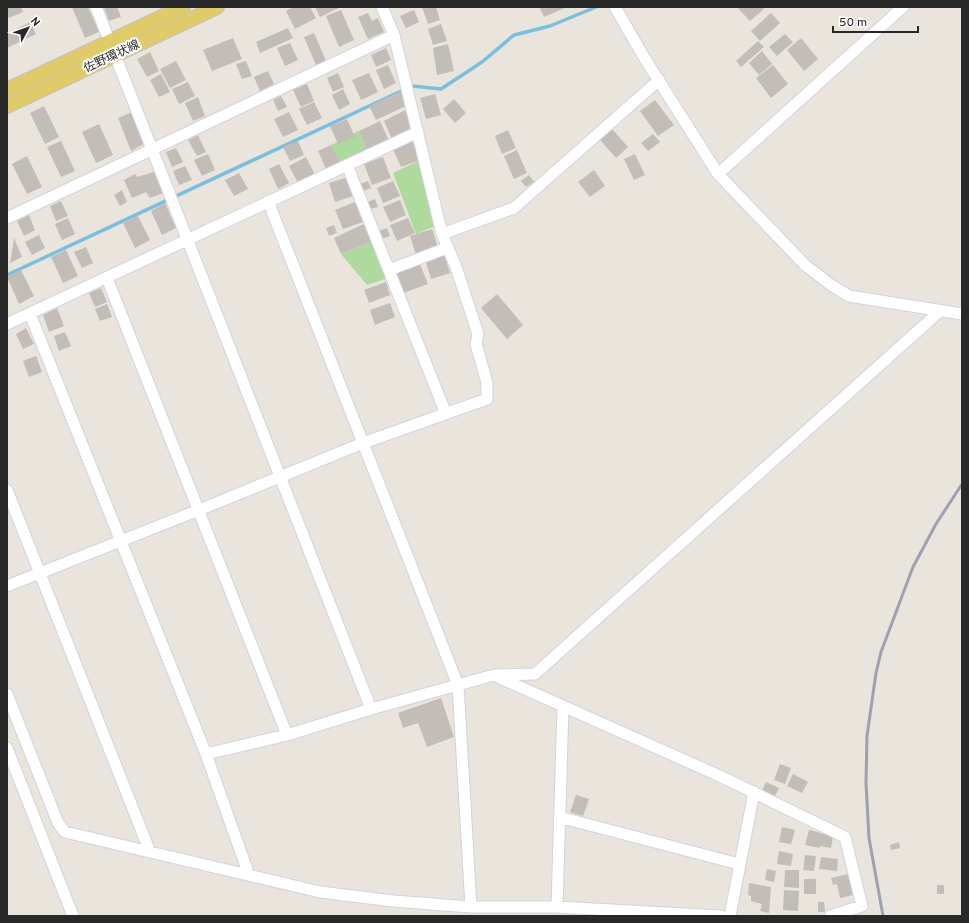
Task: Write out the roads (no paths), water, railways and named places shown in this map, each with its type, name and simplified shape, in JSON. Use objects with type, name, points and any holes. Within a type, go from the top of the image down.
[{"type":"main road","name":"佐野環状線","points":[[7,90],[183,7]]},
{"type":"main road","name":"佐野環状線","points":[[7,106],[217,7]]},
{"type":"street","points":[[96,7],[371,709]]},
{"type":"street","points":[[7,586],[363,444],[487,399],[487,383],[476,344],[478,334],[456,267],[442,234],[394,35],[382,7]]},
{"type":"street","points":[[616,7],[659,80],[718,174],[805,265],[831,285],[849,296],[962,314]]},
{"type":"street","points":[[718,174],[903,7]]},
{"type":"street","points":[[7,218],[394,35]]},
{"type":"street","points":[[442,234],[514,208],[659,80]]},
{"type":"street","points":[[7,324],[418,132]]},
{"type":"street","points":[[347,165],[446,414]]},
{"type":"street","points":[[268,201],[458,685],[471,907]]},
{"type":"street","points":[[389,270],[447,248]]},
{"type":"street","points":[[107,278],[287,735]]},
{"type":"street","points":[[206,754],[287,735],[371,709],[494,675],[535,674],[940,311]]},
{"type":"street","points":[[30,314],[206,754],[249,875]]},
{"type":"street","points":[[7,490],[150,852]]},
{"type":"street","points":[[494,675],[754,792],[845,837],[862,906],[830,916]]},
{"type":"street","points":[[7,694],[58,823],[65,832],[320,892],[392,901],[471,907],[557,907],[721,916]]},
{"type":"street","points":[[557,907],[564,706]]},
{"type":"street","points":[[7,748],[47,846],[73,916]]},
{"type":"street","points":[[730,916],[754,792]]},
{"type":"street","points":[[559,817],[739,864]]},
{"type":"waterway","points":[[7,275],[412,86],[441,89],[482,62],[514,35],[550,26],[596,7]]},
{"type":"railway","points":[[883,916],[869,838],[866,783],[867,736],[876,673],[881,652],[913,567],[936,524],[962,484]]}]
